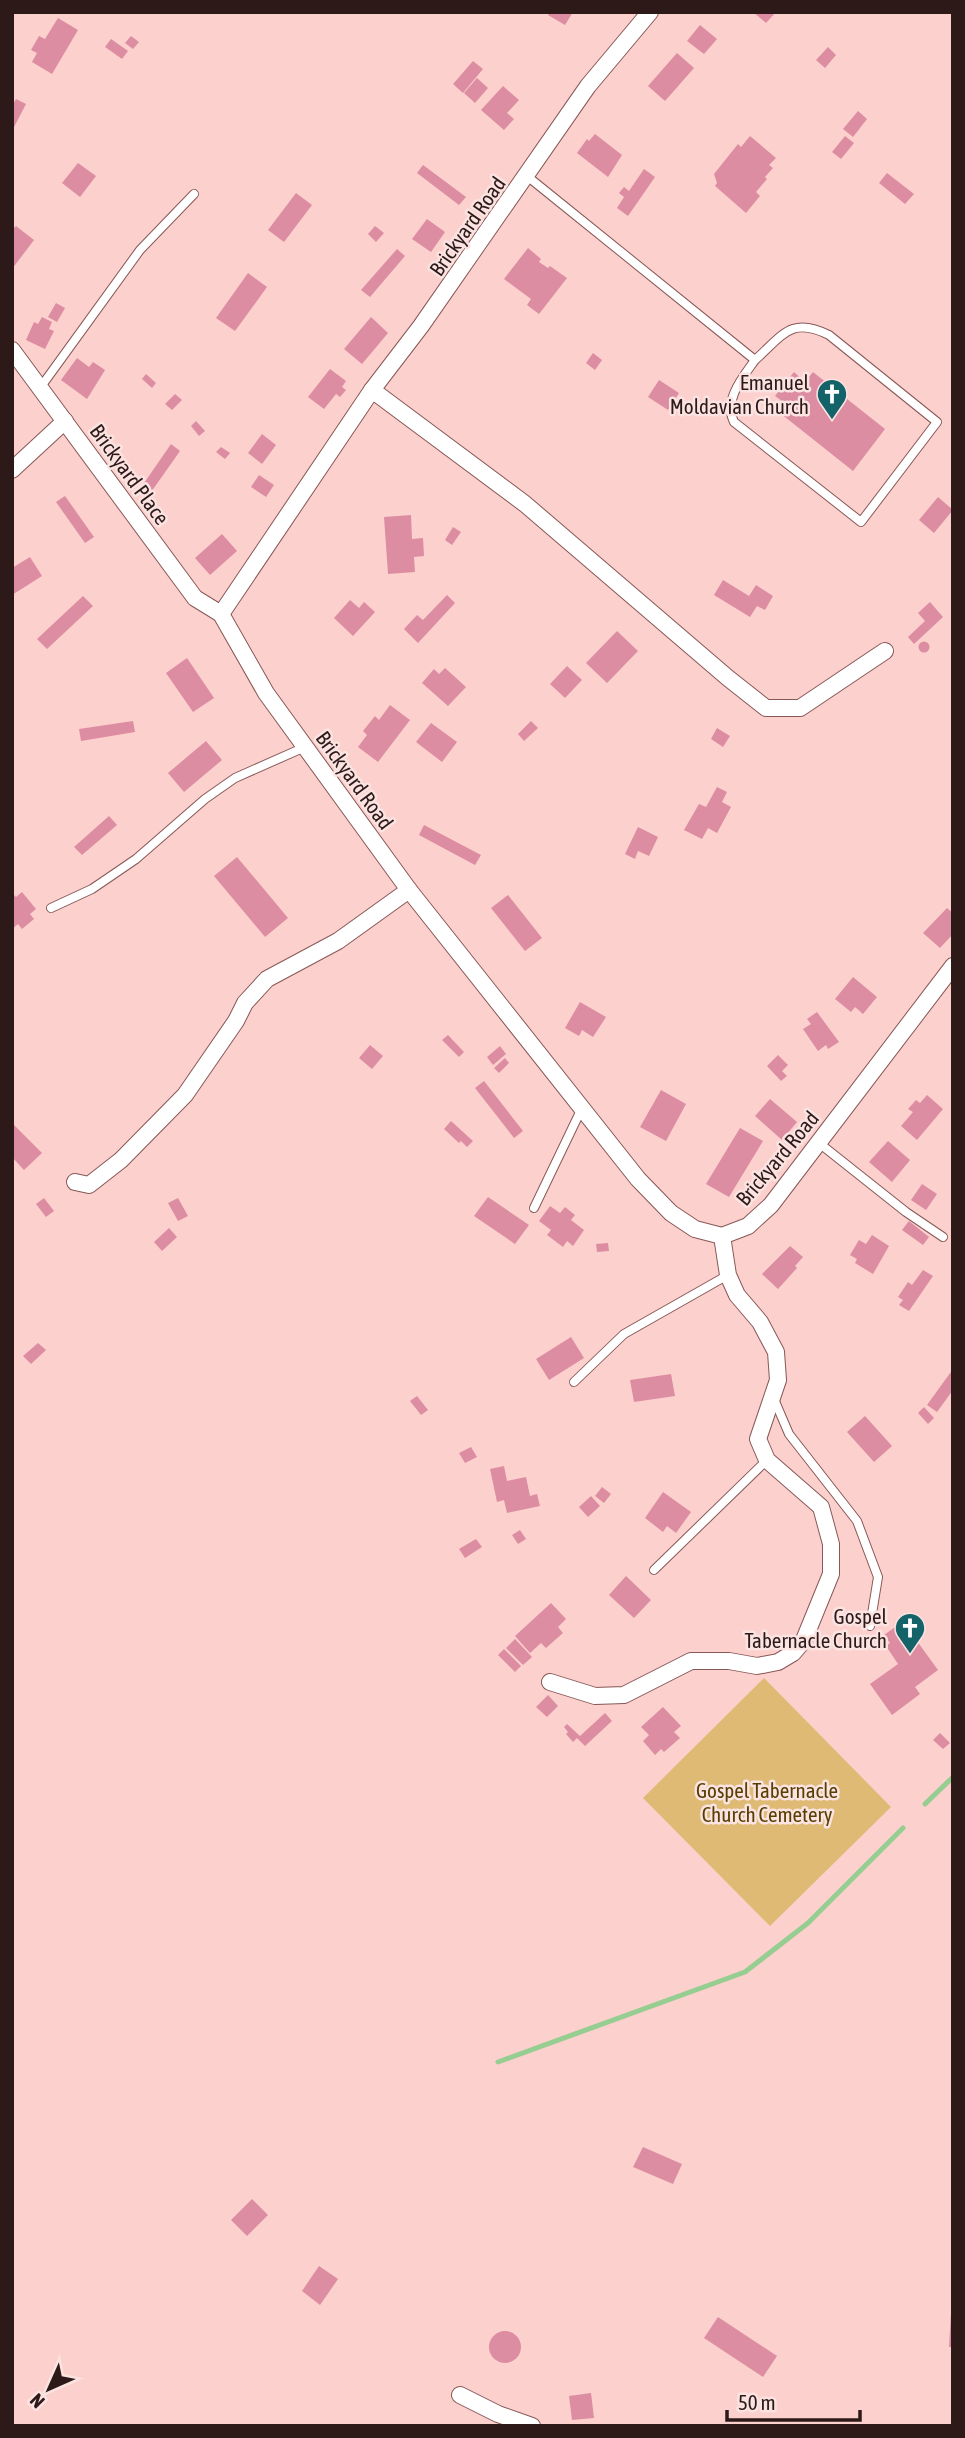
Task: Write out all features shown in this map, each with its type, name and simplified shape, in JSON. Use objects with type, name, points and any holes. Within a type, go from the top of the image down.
[{"type":"street","name":"Brickyard Road","points":[[650,12],[588,86],[421,327],[372,390],[221,614],[266,693],[409,890],[638,1179],[671,1213],[695,1229],[722,1236],[748,1226],[771,1205],[953,966]]},
{"type":"street","name":"Brickyard Place","points":[[12,350],[195,598],[221,614]]},
{"type":"street","points":[[372,390],[525,504],[766,708],[800,708],[885,651]]},
{"type":"street","points":[[12,470],[65,421]]},
{"type":"street","points":[[75,1182],[89,1185],[121,1160],[186,1095],[245,1003],[267,979],[338,941],[409,890]]},
{"type":"street","points":[[550,1682],[595,1696],[624,1695],[691,1661],[730,1661],[757,1665],[778,1662],[793,1653],[804,1640],[831,1574],[831,1544],[821,1507],[767,1460],[758,1439],[778,1380],[776,1352],[760,1322],[737,1295],[728,1275],[722,1236]]},
{"type":"street","points":[[460,2395],[498,2414],[532,2426]]},
{"type":"lane","points":[[527,176],[755,360]]},
{"type":"lane","points":[[40,388],[140,250],[194,194]]},
{"type":"lane","points":[[797,326],[813,327],[829,335],[937,422],[861,522],[733,422],[731,401],[755,360],[797,326]]},
{"type":"lane","points":[[51,908],[92,889],[136,859],[205,799],[235,778],[305,747]]},
{"type":"lane","points":[[534,1208],[582,1108]]},
{"type":"lane","points":[[819,1143],[906,1212],[943,1237]]},
{"type":"lane","points":[[574,1382],[624,1334],[728,1275]]},
{"type":"lane","points":[[772,1396],[789,1434],[857,1521],[878,1577],[870,1626]]},
{"type":"lane","points":[[654,1570],[767,1460]]},
{"type":"green space","name":"Gospel Tabernacle Church Cemetery","points":[[764,1678],[891,1807],[770,1926],[643,1798]]},
{"type":"building","points":[[550,12],[573,12],[565,25],[548,15]]},
{"type":"building","points":[[753,12],[776,12],[766,23]]},
{"type":"building","points":[[58,18],[78,30],[52,74],[32,62],[37,53],[31,50],[39,36],[45,39]]},
{"type":"building","points":[[700,25],[717,39],[704,54],[687,41]]},
{"type":"building","points":[[131,36],[139,42],[133,49],[125,43]]},
{"type":"building","points":[[111,39],[128,51],[122,59],[105,47]]},
{"type":"building","points":[[828,47],[836,55],[825,68],[816,60]]},
{"type":"building","points":[[677,53],[694,68],[665,101],[648,86]]},
{"type":"building","points":[[473,61],[483,69],[463,93],[453,84]]},
{"type":"building","points":[[477,78],[488,88],[475,103],[464,93]]},
{"type":"building","points":[[503,86],[519,100],[507,113],[514,119],[504,130],[481,110]]},
{"type":"building","points":[[16,99],[26,104],[12,131],[12,106]]},
{"type":"building","points":[[858,111],[867,119],[853,137],[843,129]]},
{"type":"building","points":[[595,134],[622,155],[608,177],[577,153],[587,139],[589,141]]},
{"type":"building","points":[[750,136],[776,158],[769,165],[773,168],[765,177],[767,179],[756,192],[760,196],[746,213],[715,186],[717,183],[714,174],[738,144],[741,147]]},
{"type":"building","points":[[845,136],[854,143],[841,159],[832,152]]},
{"type":"building","points":[[78,163],[96,176],[80,197],[62,183]]},
{"type":"building","points":[[423,165],[466,197],[459,205],[417,173]]},
{"type":"building","points":[[644,169],[655,177],[628,216],[617,208],[624,197],[619,193],[624,187],[629,191]]},
{"type":"building","points":[[887,173],[914,194],[905,204],[879,183]]},
{"type":"building","points":[[296,193],[312,205],[284,242],[268,230]]},
{"type":"building","points":[[427,219],[445,232],[431,252],[412,239]]},
{"type":"building","points":[[16,226],[34,240],[12,269],[12,230]]},
{"type":"building","points":[[375,226],[384,233],[376,242],[368,234]]},
{"type":"building","points":[[528,248],[541,259],[539,262],[567,278],[539,314],[527,305],[531,299],[504,279]]},
{"type":"building","points":[[397,249],[405,256],[370,297],[361,290]]},
{"type":"building","points":[[248,273],[267,287],[235,331],[216,318]]},
{"type":"building","points":[[56,303],[65,308],[57,322],[48,317]]},
{"type":"building","points":[[42,317],[52,322],[49,329],[54,331],[45,349],[26,340],[34,322],[38,324]]},
{"type":"building","points":[[371,317],[388,333],[362,364],[344,349]]},
{"type":"building","points":[[593,353],[602,360],[595,370],[586,363]]},
{"type":"building","points":[[77,358],[89,367],[93,362],[105,370],[87,399],[61,380]]},
{"type":"building","points":[[330,369],[346,381],[342,387],[346,390],[340,397],[336,394],[324,409],[308,397]]},
{"type":"building","name":"Emanuel Moldavian Church","points":[[794,372],[805,382],[813,372],[885,429],[853,471],[780,413],[786,404],[775,396]]},
{"type":"building","points":[[146,374],[156,383],[152,388],[142,379]]},
{"type":"building","points":[[659,380],[679,393],[668,410],[648,397]]},
{"type":"building","points":[[175,394],[182,400],[172,410],[165,404]]},
{"type":"building","points":[[196,421],[205,431],[199,436],[191,426]]},
{"type":"building","points":[[262,434],[276,445],[262,464],[248,453]]},
{"type":"building","points":[[171,444],[180,451],[149,495],[140,489]]},
{"type":"building","points":[[221,447],[230,453],[225,459],[216,452]]},
{"type":"building","points":[[259,475],[274,485],[266,497],[251,487]]},
{"type":"building","points":[[65,496],[94,537],[85,543],[56,502]]},
{"type":"building","points":[[938,497],[953,510],[934,533],[919,520]]},
{"type":"building","points":[[411,515],[412,539],[423,538],[424,556],[414,557],[415,572],[388,574],[384,517]]},
{"type":"building","points":[[453,527],[461,532],[452,545],[445,540]]},
{"type":"building","points":[[222,534],[237,551],[210,575],[195,558]]},
{"type":"building","points":[[30,557],[42,576],[12,595],[12,568]]},
{"type":"building","points":[[723,580],[749,596],[756,585],[773,596],[765,610],[757,606],[750,617],[714,595]]},
{"type":"building","points":[[447,595],[455,603],[418,643],[404,629],[417,615],[423,620]]},
{"type":"building","points":[[83,596],[93,606],[47,649],[37,639]]},
{"type":"building","points":[[350,600],[359,608],[364,602],[375,612],[353,636],[334,618]]},
{"type":"building","points":[[930,602],[943,617],[914,644],[908,637],[925,621],[918,613]]},
{"type":"building","points":[[617,631],[638,651],[607,683],[586,663]]},
{"type":"building","points":[[924,642],[928,643],[928,651],[924,652],[920,651],[919,647],[920,643]]},
{"type":"building","points":[[187,658],[214,698],[193,712],[166,673]]},
{"type":"building","points":[[567,666],[582,680],[565,698],[550,684]]},
{"type":"building","points":[[445,668],[466,687],[448,706],[422,683],[434,669],[439,674]]},
{"type":"building","points":[[390,705],[410,720],[378,762],[358,747],[367,735],[363,731],[375,716],[379,720]]},
{"type":"building","points":[[133,721],[135,732],[81,741],[79,729]]},
{"type":"building","points":[[531,721],[538,728],[524,741],[518,734]]},
{"type":"building","points":[[431,723],[457,742],[442,762],[416,742]]},
{"type":"building","points":[[717,728],[730,736],[723,747],[711,739]]},
{"type":"building","points":[[206,741],[222,760],[184,792],[168,773]]},
{"type":"building","points":[[717,787],[727,792],[722,802],[731,807],[717,833],[708,828],[702,839],[684,830],[699,804],[706,807]]},
{"type":"building","points":[[109,816],[117,825],[82,855],[74,847]]},
{"type":"building","points":[[424,825],[481,855],[475,865],[419,835]]},
{"type":"building","points":[[638,827],[658,837],[649,856],[638,851],[635,859],[625,854]]},
{"type":"building","points":[[237,857],[288,918],[265,937],[214,876]]},
{"type":"building","points":[[22,892],[36,909],[30,914],[34,919],[22,929],[18,924],[12,929],[12,893],[16,897]]},
{"type":"building","points":[[508,895],[542,938],[525,951],[491,908]]},
{"type":"building","points":[[947,908],[953,913],[953,934],[940,948],[923,933]]},
{"type":"building","points":[[853,977],[877,997],[863,1014],[855,1007],[851,1012],[835,999]]},
{"type":"building","points":[[580,1002],[606,1017],[593,1037],[582,1030],[579,1036],[565,1028]]},
{"type":"building","points":[[817,1012],[839,1042],[828,1049],[826,1045],[818,1051],[803,1029],[811,1024],[807,1019]]},
{"type":"building","points":[[448,1035],[464,1052],[459,1057],[442,1040]]},
{"type":"building","points":[[370,1045],[383,1056],[372,1069],[359,1058]]},
{"type":"building","points":[[500,1046],[506,1054],[493,1065],[487,1057]]},
{"type":"building","points":[[778,1055],[788,1065],[782,1071],[787,1076],[781,1081],[767,1066]]},
{"type":"building","points":[[505,1058],[509,1063],[499,1073],[494,1068]]},
{"type":"building","points":[[484,1081],[523,1131],[514,1138],[475,1088]]},
{"type":"building","points":[[661,1090],[686,1104],[666,1141],[640,1127]]},
{"type":"building","points":[[927,1095],[943,1109],[917,1140],[901,1126],[913,1112],[908,1109],[916,1100],[920,1103]]},
{"type":"building","points":[[770,1099],[797,1122],[782,1140],[755,1116]]},
{"type":"building","points":[[451,1121],[473,1141],[467,1147],[444,1129]]},
{"type":"building","points":[[12,1123],[42,1153],[24,1170],[12,1157]]},
{"type":"building","points":[[740,1128],[763,1141],[729,1197],[706,1184]]},
{"type":"building","points":[[888,1141],[910,1160],[892,1182],[869,1162]]},
{"type":"building","points":[[922,1184],[937,1194],[926,1210],[911,1200]]},
{"type":"building","points":[[488,1197],[529,1225],[515,1244],[474,1216]]},
{"type":"building","points":[[44,1198],[54,1211],[46,1217],[36,1204]]},
{"type":"building","points":[[178,1198],[188,1216],[178,1221],[168,1203]]},
{"type":"building","points":[[550,1206],[560,1213],[565,1207],[575,1215],[571,1220],[584,1230],[573,1246],[567,1241],[563,1247],[547,1235],[551,1230],[539,1221]]},
{"type":"building","points":[[909,1221],[929,1237],[923,1245],[902,1230]]},
{"type":"building","points":[[169,1228],[177,1237],[162,1251],[154,1242]]},
{"type":"building","points":[[872,1235],[889,1246],[873,1274],[855,1263],[857,1259],[850,1255],[859,1240],[866,1244]]},
{"type":"building","points":[[608,1243],[609,1251],[597,1252],[596,1244]]},
{"type":"building","points":[[790,1246],[803,1257],[778,1289],[762,1274]]},
{"type":"building","points":[[923,1270],[933,1276],[909,1311],[899,1305],[903,1300],[898,1297],[908,1282],[912,1285]]},
{"type":"building","points":[[571,1337],[584,1358],[549,1380],[536,1359]]},
{"type":"building","points":[[38,1343],[46,1350],[31,1364],[23,1356]]},
{"type":"building","points":[[953,1369],[953,1390],[937,1412],[927,1405]]},
{"type":"building","points":[[671,1374],[675,1396],[634,1402],[630,1380]]},
{"type":"building","points":[[417,1396],[428,1410],[421,1415],[410,1401]]},
{"type":"building","points":[[924,1407],[934,1418],[928,1424],[918,1413]]},
{"type":"building","points":[[865,1416],[892,1446],[874,1462],[847,1432]]},
{"type":"building","points":[[471,1447],[477,1457],[465,1463],[459,1453]]},
{"type":"building","points":[[504,1466],[507,1481],[526,1477],[530,1496],[537,1494],[540,1506],[507,1513],[504,1500],[497,1502],[490,1469]]},
{"type":"building","points":[[602,1487],[611,1494],[604,1503],[595,1496]]},
{"type":"building","points":[[663,1492],[691,1512],[676,1533],[667,1526],[663,1532],[645,1518]]},
{"type":"building","points":[[591,1496],[600,1506],[588,1517],[579,1507]]},
{"type":"building","points":[[520,1530],[526,1539],[518,1544],[512,1535]]},
{"type":"building","points":[[476,1539],[482,1547],[465,1558],[459,1549]]},
{"type":"building","points":[[626,1576],[651,1600],[634,1618],[609,1595]]},
{"type":"building","points":[[551,1603],[566,1619],[558,1627],[563,1633],[546,1648],[541,1643],[530,1653],[515,1636]]},
{"type":"building","points":[[898,1625],[904,1634],[909,1630],[938,1670],[915,1687],[920,1694],[892,1715],[870,1684],[898,1664],[886,1646],[890,1643],[884,1635]]},
{"type":"building","points":[[515,1639],[532,1657],[523,1665],[506,1648]]},
{"type":"building","points":[[504,1649],[521,1666],[515,1672],[498,1655]]},
{"type":"building","points":[[548,1695],[558,1706],[547,1717],[536,1707]]},
{"type":"building","points":[[663,1707],[681,1726],[674,1732],[680,1738],[664,1752],[661,1749],[655,1755],[643,1741],[649,1735],[641,1727]]},
{"type":"building","points":[[605,1713],[612,1721],[585,1746],[577,1738],[573,1742],[566,1734],[568,1732],[564,1727],[567,1724],[580,1736]]},
{"type":"building","points":[[940,1733],[950,1743],[943,1749],[933,1740]]},
{"type":"building","points":[[643,2147],[682,2164],[673,2184],[633,2167]]},
{"type":"building","points":[[252,2199],[268,2215],[247,2236],[231,2220]]},
{"type":"building","points":[[319,2266],[338,2279],[320,2305],[302,2291]]},
{"type":"building","points":[[951,2313],[953,2347],[949,2347]]},
{"type":"building","points":[[718,2317],[777,2356],[763,2377],[704,2338]]},
{"type":"building","points":[[505,2331],[516,2336],[521,2347],[516,2358],[505,2363],[494,2358],[489,2347],[494,2336]]},
{"type":"building","points":[[591,2393],[594,2418],[572,2420],[569,2396]]},
{"type":"waterway","points":[[925,1804],[953,1777]]},
{"type":"waterway","points":[[498,2062],[745,1972],[808,1923],[903,1828]]},
{"type":"place","name":"Emanuel Moldavian Church","points":[[832,421]]},
{"type":"place","name":"Gospel Tabernacle Church","points":[[910,1655]]}]
